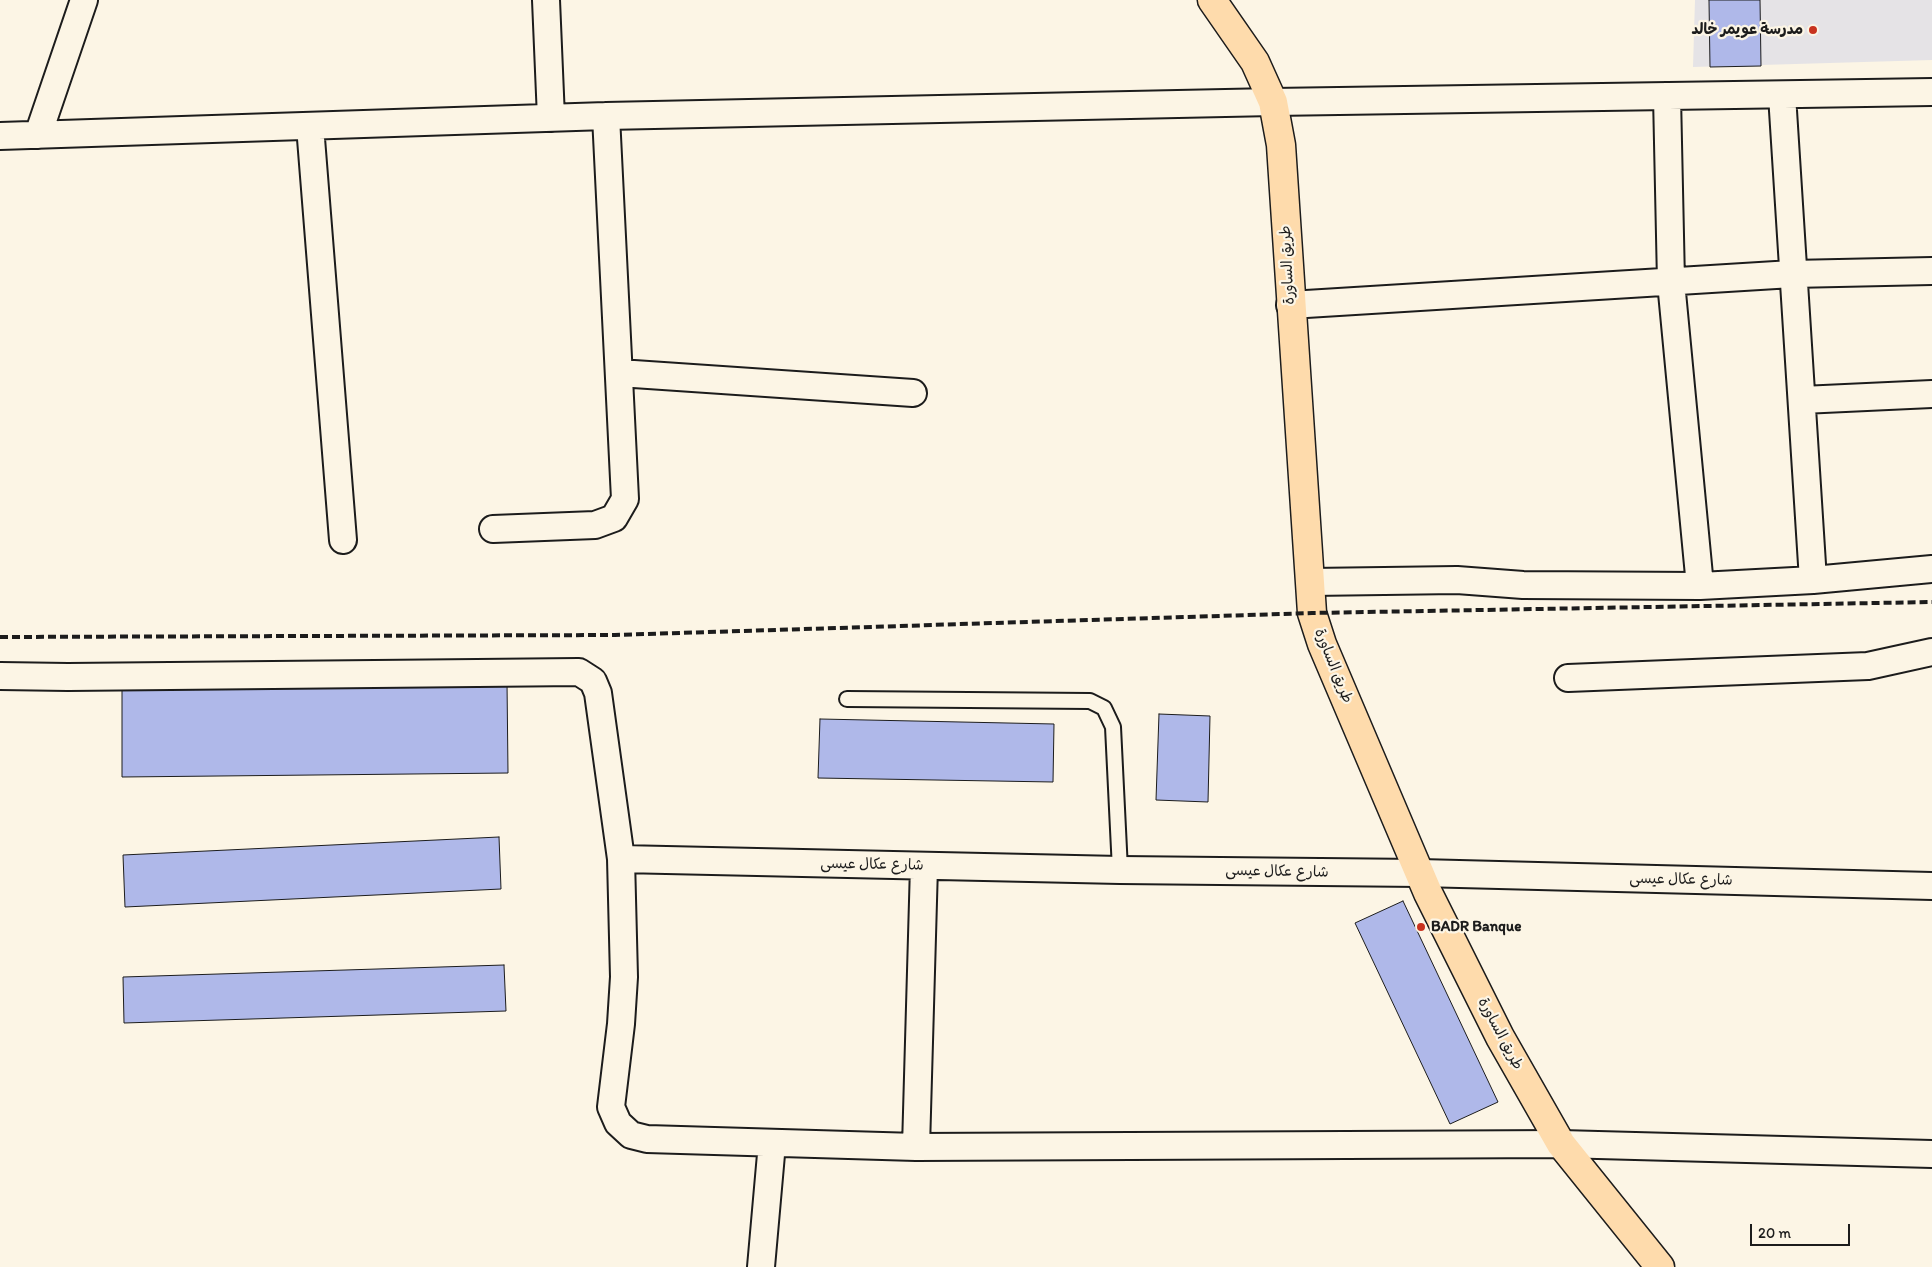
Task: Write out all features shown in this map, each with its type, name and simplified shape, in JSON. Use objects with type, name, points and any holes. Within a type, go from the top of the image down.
[{"type":"main road","name":"طريق الساورة","points":[[1212,0],[1255,62],[1273,102],[1281,145],[1290,305],[1312,613],[1322,644],[1420,873],[1500,1037],[1561,1144],[1660,1267]]},
{"type":"street","points":[[38,135],[84,0]]},
{"type":"street","points":[[546,0],[552,118]]},
{"type":"street","points":[[0,136],[606,116],[1273,102],[1932,92]]},
{"type":"street","points":[[1782,95],[1792,274],[1814,580]]},
{"type":"street","points":[[1667,96],[1671,282],[1700,586]]},
{"type":"street","points":[[493,529],[595,526],[614,518],[625,499],[606,116]]},
{"type":"street","points":[[310,126],[343,540]]},
{"type":"street","points":[[1290,305],[1792,274],[1932,270]]},
{"type":"street","points":[[619,373],[913,392]]},
{"type":"street","points":[[1802,400],[1932,394]]},
{"type":"street","points":[[1311,582],[1458,580],[1523,585],[1700,586],[1814,580],[1932,569]]},
{"type":"street","points":[[1568,678],[1868,666],[1932,652]]},
{"type":"street","points":[[0,676],[78,677],[579,672],[593,681],[598,693],[621,860],[624,977],[621,1024],[611,1107],[618,1123],[631,1135],[647,1139],[916,1147],[1561,1144],[1932,1154]]},
{"type":"street","name":"شارع عكال عيسى","points":[[621,860],[1120,870],[1420,873],[1932,886]]},
{"type":"street","points":[[916,1147],[924,866]]},
{"type":"street","points":[[1932,1136],[1932,1160]]},
{"type":"street","points":[[761,1267],[772,1144]]},
{"type":"lane","points":[[848,699],[1090,701],[1104,708],[1113,727],[1120,870]]},
{"type":"shaded area","name":"مدرسة عويمر خالد","points":[[1695,0],[1932,0],[1932,60],[1693,67]]},
{"type":"building","points":[[1709,0],[1760,0],[1761,66],[1710,67]]},
{"type":"building","points":[[507,681],[508,773],[122,777],[122,686]]},
{"type":"building","points":[[1159,714],[1210,716],[1208,802],[1156,800]]},
{"type":"building","points":[[820,719],[1054,724],[1053,782],[818,778]]},
{"type":"building","points":[[499,837],[501,889],[125,907],[123,855]]},
{"type":"building","points":[[1403,901],[1498,1102],[1450,1124],[1355,923]]},
{"type":"building","points":[[504,965],[506,1011],[124,1023],[123,977]]},
{"type":"railway","points":[[0,637],[615,635],[1312,613],[1932,602]]},
{"type":"place","name":"مدرسة عويمر خالد","points":[[1813,30]]},
{"type":"place","name":"BADR Banque","points":[[1421,927]]}]
